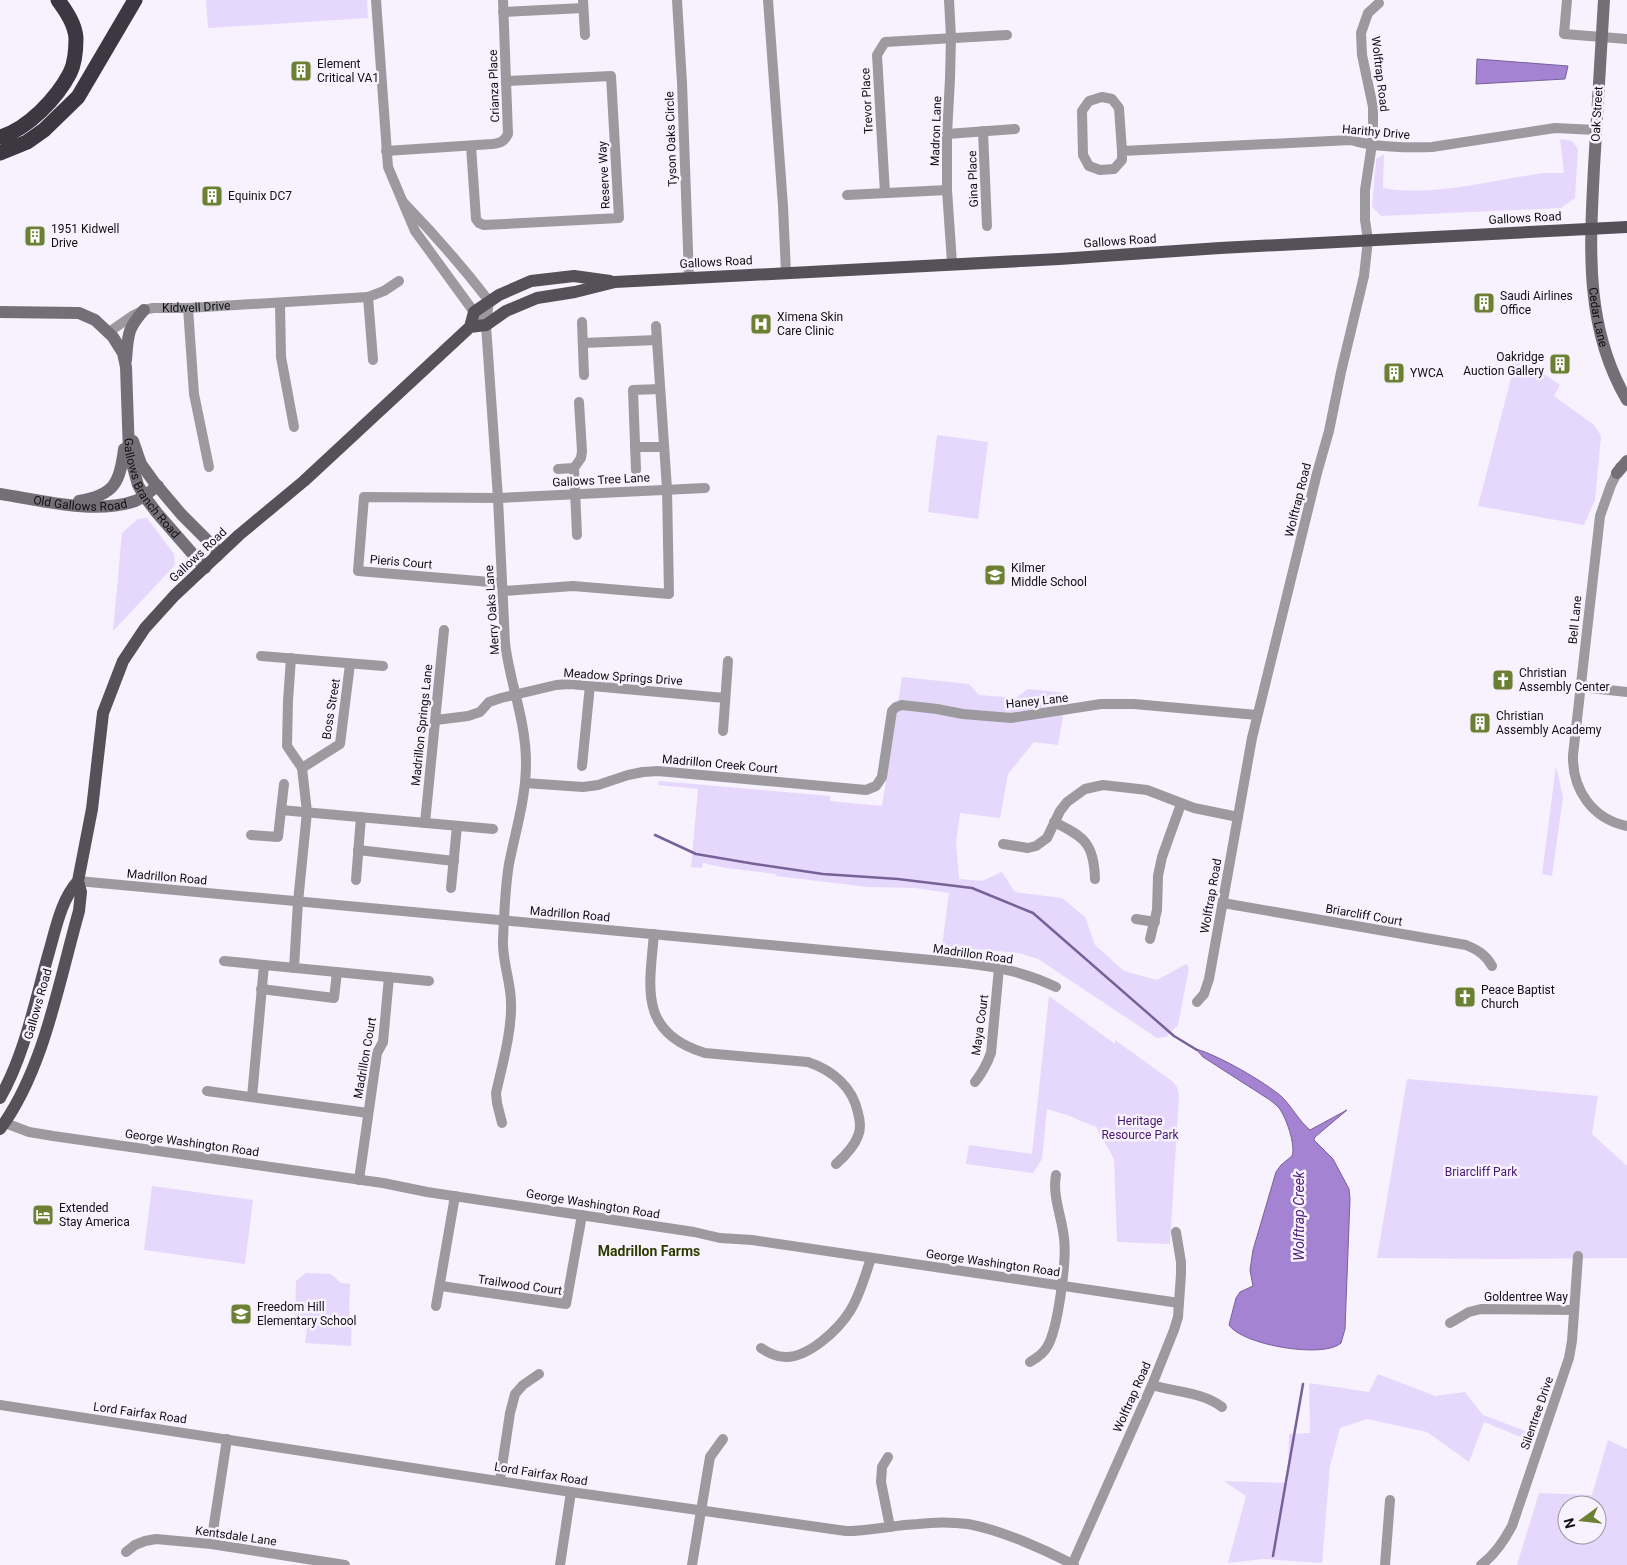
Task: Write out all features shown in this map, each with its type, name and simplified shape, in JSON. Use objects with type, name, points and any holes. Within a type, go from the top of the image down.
[{"type":"highway","points":[[0,137],[21,127],[40,112],[56,94],[71,72],[75,56],[76,37],[69,15],[58,0]]},
{"type":"highway","points":[[0,153],[27,142],[44,130],[78,97],[135,0]]},
{"type":"main road","name":"Gallows Road","points":[[2,1126],[30,1076],[47,1028],[79,911],[81,892],[78,881],[92,809],[103,713],[114,680],[128,653],[157,613],[239,535],[304,481],[470,327],[486,325],[506,311],[530,300],[615,282],[1627,227]]},
{"type":"main road","name":"Gallows Road","points":[[474,312],[499,295],[518,286],[550,278],[574,276],[615,282]]},
{"type":"main road","points":[[470,327],[474,312]]},
{"type":"main road","name":"Gallows Road","points":[[0,1098],[9,1081],[25,1038],[56,928],[69,891],[78,881]]},
{"type":"main road","points":[[0,1090],[9,1081]]},
{"type":"street","points":[[376,0],[388,167],[415,230],[474,312],[486,325]]},
{"type":"street","name":"Crianza Place","points":[[386,151],[471,146],[502,142],[506,138],[508,134],[503,0]]},
{"type":"street","name":"Tyson Oaks Circle","points":[[677,0],[689,277]]},
{"type":"street","points":[[768,0],[786,273]]},
{"type":"street","name":"Madron Lane","points":[[949,0],[951,38],[947,190],[952,263]]},
{"type":"street","points":[[1567,0],[1564,34],[1627,39]]},
{"type":"street","name":"Oak Street","points":[[1590,229],[1604,0]]},
{"type":"street","name":"Wolftrap Road","points":[[1197,1002],[1204,994],[1209,979],[1258,715],[1329,430],[1340,372],[1364,276],[1368,240],[1365,190],[1372,144],[1372,107],[1362,55],[1361,33],[1368,13],[1379,3]]},
{"type":"street","points":[[503,12],[544,5],[583,4],[585,35]]},
{"type":"street","name":"Trevor Place","points":[[885,193],[877,55],[885,42],[1007,35]]},
{"type":"street","name":"Reserve Way","points":[[471,146],[476,219],[479,223],[484,225],[619,218],[611,76],[506,81]]},
{"type":"street","points":[[1102,97],[1112,99],[1119,108],[1122,151],[1122,160],[1114,169],[1100,170],[1090,166],[1083,156],[1082,111],[1089,101],[1102,97]]},
{"type":"street","name":"Harithy Drive","points":[[1122,151],[1331,140],[1351,140],[1361,143],[1413,148],[1432,147],[1555,128],[1596,130]]},
{"type":"street","points":[[947,134],[1015,129]]},
{"type":"street","name":"Gina Place","points":[[983,131],[987,226]]},
{"type":"street","points":[[847,195],[947,190]]},
{"type":"street","points":[[403,202],[476,282],[489,301]]},
{"type":"street","name":"Cedar Lane","points":[[1590,229],[1594,301],[1599,326],[1612,370],[1627,400]]},
{"type":"street","name":"Kidwell Drive","points":[[109,332],[132,316],[153,308],[188,308],[368,297],[384,291],[400,281]]},
{"type":"street","points":[[368,297],[372,360]]},
{"type":"street","name":"Merry Oaks Lane","points":[[489,301],[486,325],[506,654],[524,737],[525,783],[509,867],[504,920],[504,959],[512,1005],[496,1094],[502,1123]]},
{"type":"street","points":[[280,303],[281,357],[294,427]]},
{"type":"street","points":[[188,308],[194,394],[209,467]]},
{"type":"street","points":[[126,368],[129,331],[144,310]]},
{"type":"street","points":[[0,312],[79,313],[95,320],[109,332]]},
{"type":"street","points":[[582,322],[584,375]]},
{"type":"street","points":[[502,587],[573,586],[669,594],[667,489],[656,326]]},
{"type":"street","name":"Gallows Branch Road","points":[[109,332],[123,354],[126,368],[127,427],[130,462],[138,485],[157,513],[205,568]]},
{"type":"street","points":[[583,343],[657,340]]},
{"type":"street","points":[[636,470],[633,390],[660,389]]},
{"type":"street","points":[[577,535],[574,468],[581,458],[582,451],[578,402]]},
{"type":"street","points":[[64,503],[100,496],[110,490],[121,470],[127,427]]},
{"type":"street","name":"Gallows Branch Road","points":[[127,427],[142,464],[181,514],[214,547],[218,556]]},
{"type":"street","points":[[635,447],[664,446]]},
{"type":"street","name":"Bell Lane","points":[[1627,456],[1611,485],[1600,516],[1572,755],[1575,779],[1580,791],[1594,810],[1615,823],[1627,826]]},
{"type":"street","points":[[1617,473],[1627,461]]},
{"type":"street","points":[[558,469],[574,468]]},
{"type":"street","name":"Old Gallows Road","points":[[0,494],[80,506],[112,506],[137,500],[158,486]]},
{"type":"street","name":"Gallows Tree Lane","points":[[498,498],[705,488]]},
{"type":"street","name":"Pieris Court","points":[[498,498],[364,497],[358,571],[502,587]]},
{"type":"street","name":"Madrillon Springs Lane","points":[[425,823],[444,630]]},
{"type":"street","name":"Boss Street","points":[[261,656],[383,666]]},
{"type":"street","points":[[292,658],[288,701],[287,746],[302,768],[307,812],[294,968]]},
{"type":"street","points":[[722,731],[728,661]]},
{"type":"street","name":"Boss Street","points":[[302,768],[340,744],[350,664]]},
{"type":"street","name":"Meadow Springs Drive","points":[[436,720],[468,716],[480,712],[489,702],[556,685],[590,685],[725,698]]},
{"type":"street","points":[[582,766],[590,685]]},
{"type":"street","points":[[1581,687],[1627,692]]},
{"type":"street","name":"Haney Lane","points":[[854,789],[866,790],[876,786],[882,777],[892,711],[902,705],[963,714],[1011,718],[1112,704],[1134,704],[1258,715]]},
{"type":"street","name":"Madrillon Creek Court","points":[[525,783],[583,787],[598,785],[628,775],[658,771],[854,789]]},
{"type":"street","points":[[251,835],[278,837],[284,784]]},
{"type":"street","points":[[1003,844],[1028,848],[1036,846],[1047,838],[1060,811],[1067,802],[1080,792],[1096,786],[1116,786],[1147,790],[1194,808],[1238,818]]},
{"type":"street","points":[[1150,939],[1157,910],[1158,876],[1162,857],[1181,804]]},
{"type":"street","points":[[281,810],[494,830]]},
{"type":"street","points":[[356,880],[361,817]]},
{"type":"street","points":[[1054,822],[1079,835],[1086,842],[1092,852],[1095,879]]},
{"type":"street","points":[[451,888],[457,826]]},
{"type":"street","points":[[358,850],[454,861]]},
{"type":"street","name":"Madrillon Road","points":[[78,881],[964,963],[999,968],[1027,975],[1056,988]]},
{"type":"street","name":"Briarcliff Court","points":[[1223,903],[1466,945],[1484,955],[1492,966]]},
{"type":"street","points":[[1136,919],[1155,922]]},
{"type":"street","points":[[654,934],[650,983],[651,1000],[660,1024],[680,1043],[705,1053],[808,1062],[830,1072],[846,1087],[857,1107],[860,1130],[854,1144],[836,1164]]},
{"type":"street","points":[[224,961],[429,981]]},
{"type":"street","points":[[252,1097],[264,965]]},
{"type":"street","name":"Maya Court","points":[[974,1082],[984,1070],[991,1053],[999,968]]},
{"type":"street","points":[[261,989],[334,998],[337,972]]},
{"type":"street","name":"Madrillon Court","points":[[359,1180],[377,1053],[383,1042],[389,977]]},
{"type":"street","name":"Madrillon Court","points":[[207,1091],[368,1113]]},
{"type":"street","name":"George Washington Road","points":[[2,1126],[52,1136],[359,1180],[694,1232],[720,1238],[752,1240],[1179,1303]]},
{"type":"street","points":[[1030,1362],[1040,1356],[1051,1341],[1061,1286],[1065,1241],[1055,1195],[1056,1174]]},
{"type":"street","points":[[436,1306],[441,1286],[455,1196]]},
{"type":"street","name":"Trailwood Court","points":[[441,1286],[566,1304],[582,1215]]},
{"type":"street","name":"Wolftrap Road","points":[[1073,1565],[1152,1385],[1174,1330],[1179,1303],[1181,1262],[1176,1232]]},
{"type":"street","name":"Silentree Drive","points":[[1481,1565],[1497,1551],[1512,1526],[1565,1370],[1572,1341],[1578,1256]]},
{"type":"street","points":[[761,1348],[770,1354],[793,1356],[818,1344],[830,1335],[840,1325],[854,1304],[871,1258]]},
{"type":"street","name":"Goldentree Way","points":[[1450,1323],[1469,1312],[1481,1309],[1574,1310]]},
{"type":"street","points":[[500,1480],[510,1413],[516,1394],[523,1385],[539,1374]]},
{"type":"street","points":[[1152,1385],[1204,1397],[1213,1400],[1222,1407]]},
{"type":"street","name":"Lord Fairfax Road","points":[[0,1405],[571,1492],[846,1530],[868,1530],[917,1524],[966,1524],[1021,1541],[1073,1565]]},
{"type":"street","points":[[211,1544],[226,1439]]},
{"type":"street","points":[[692,1565],[710,1457],[723,1439]]},
{"type":"street","points":[[888,1457],[882,1467],[881,1482],[890,1527]]},
{"type":"street","points":[[560,1565],[571,1492]]},
{"type":"street","points":[[1385,1565],[1390,1500]]},
{"type":"street","name":"Kentsdale Lane","points":[[126,1552],[135,1545],[156,1539],[211,1544],[345,1565]]},
{"type":"green space","points":[[206,0],[367,0],[368,18],[208,28]]},
{"type":"green space","points":[[1560,139],[1572,141],[1578,149],[1575,198],[1561,208],[1381,216],[1372,207],[1376,159],[1384,154],[1383,188],[1402,190],[1443,189],[1544,173],[1564,173]]},
{"type":"green space","points":[[1517,355],[1560,385],[1554,396],[1594,425],[1601,436],[1595,500],[1584,525],[1478,506]]},
{"type":"green space","points":[[937,435],[988,442],[978,519],[928,512]]},
{"type":"green space","points":[[147,518],[174,554],[175,565],[113,631],[122,533],[138,519]]},
{"type":"green space","points":[[902,677],[969,684],[979,695],[1016,698],[1028,689],[1067,693],[1058,745],[1034,742],[1008,774],[1000,818],[960,813],[956,843],[959,879],[982,881],[1002,872],[1015,892],[1062,898],[1085,917],[1095,945],[1124,971],[1157,980],[1186,964],[1189,968],[1178,1025],[1166,1037],[1157,1038],[1038,959],[1019,953],[942,946],[949,893],[915,888],[868,887],[776,876],[776,874],[726,868],[703,863],[702,868],[691,867],[698,789],[658,785],[659,781],[830,796],[830,801],[882,806]]},
{"type":"green space","points":[[1556,766],[1563,797],[1552,876],[1542,874]]},
{"type":"green space","name":"Heritage Resource Park","points":[[1049,996],[1115,1044],[1115,1040],[1172,1081],[1177,1087],[1179,1096],[1170,1244],[1117,1242],[1114,1159],[1096,1127],[1067,1115],[1047,1109],[1042,1159],[1033,1173],[966,1164],[969,1145],[1032,1154]]},
{"type":"green space","name":"Briarcliff Park","points":[[1407,1079],[1598,1096],[1592,1134],[1627,1166],[1627,1258],[1377,1258]]},
{"type":"green space","points":[[152,1186],[253,1200],[245,1264],[144,1250]]},
{"type":"green space","points":[[306,1273],[331,1274],[341,1283],[350,1284],[349,1319],[352,1319],[351,1346],[305,1343],[307,1327],[299,1316],[295,1315],[296,1281]]},
{"type":"green space","points":[[1378,1374],[1435,1396],[1465,1392],[1483,1415],[1533,1434],[1530,1441],[1484,1422],[1469,1462],[1427,1432],[1367,1419],[1340,1428],[1330,1466],[1322,1563],[1263,1559],[1228,1563],[1246,1496],[1224,1481],[1288,1483],[1289,1434],[1310,1433],[1309,1383],[1369,1392]]},
{"type":"green space","points":[[1608,1440],[1627,1449],[1627,1565],[1517,1565],[1539,1493],[1592,1495]]},
{"type":"water","points":[[1477,59],[1568,66],[1565,79],[1476,84]]},
{"type":"water","points":[[1196,1049],[1228,1063],[1274,1091],[1286,1101],[1310,1130],[1347,1110],[1315,1137],[1314,1140],[1333,1159],[1349,1189],[1350,1199],[1345,1329],[1341,1343],[1332,1348],[1302,1350],[1266,1344],[1237,1332],[1229,1325],[1236,1298],[1240,1292],[1253,1286],[1250,1270],[1253,1250],[1276,1172],[1292,1156],[1293,1145],[1287,1124],[1277,1106],[1203,1057]]},
{"type":"waterway","points":[[655,835],[696,854],[755,864],[823,874],[898,879],[972,888],[1033,913],[1174,1036],[1197,1050]]},
{"type":"waterway","name":"Wolftrap Creek","points":[[1273,1556],[1303,1384]]},
{"type":"place","name":"Element Critical VA1","points":[[301,71]]},
{"type":"place","name":"Equinix DC7","points":[[212,196]]},
{"type":"place","name":"1951 Kidwell Drive","points":[[35,236]]},
{"type":"place","name":"Saudi Airlines Office","points":[[1484,303]]},
{"type":"place","name":"Ximena Skin Care Clinic","points":[[761,324]]},
{"type":"place","name":"Oakridge Auction Gallery","points":[[1560,364]]},
{"type":"place","name":"YWCA","points":[[1394,373]]},
{"type":"place","name":"Kilmer Middle School","points":[[995,575]]},
{"type":"place","name":"Christian Assembly Center","points":[[1503,680]]},
{"type":"place","name":"Christian Assembly Academy","points":[[1480,723]]},
{"type":"place","name":"Peace Baptist Church","points":[[1465,997]]},
{"type":"place","name":"Extended Stay America","points":[[43,1215]]},
{"type":"place","name":"Freedom Hill Elementary School","points":[[241,1314]]},
{"type":"district","name":"Madrillon Farms","points":[[649,1251]]}]
